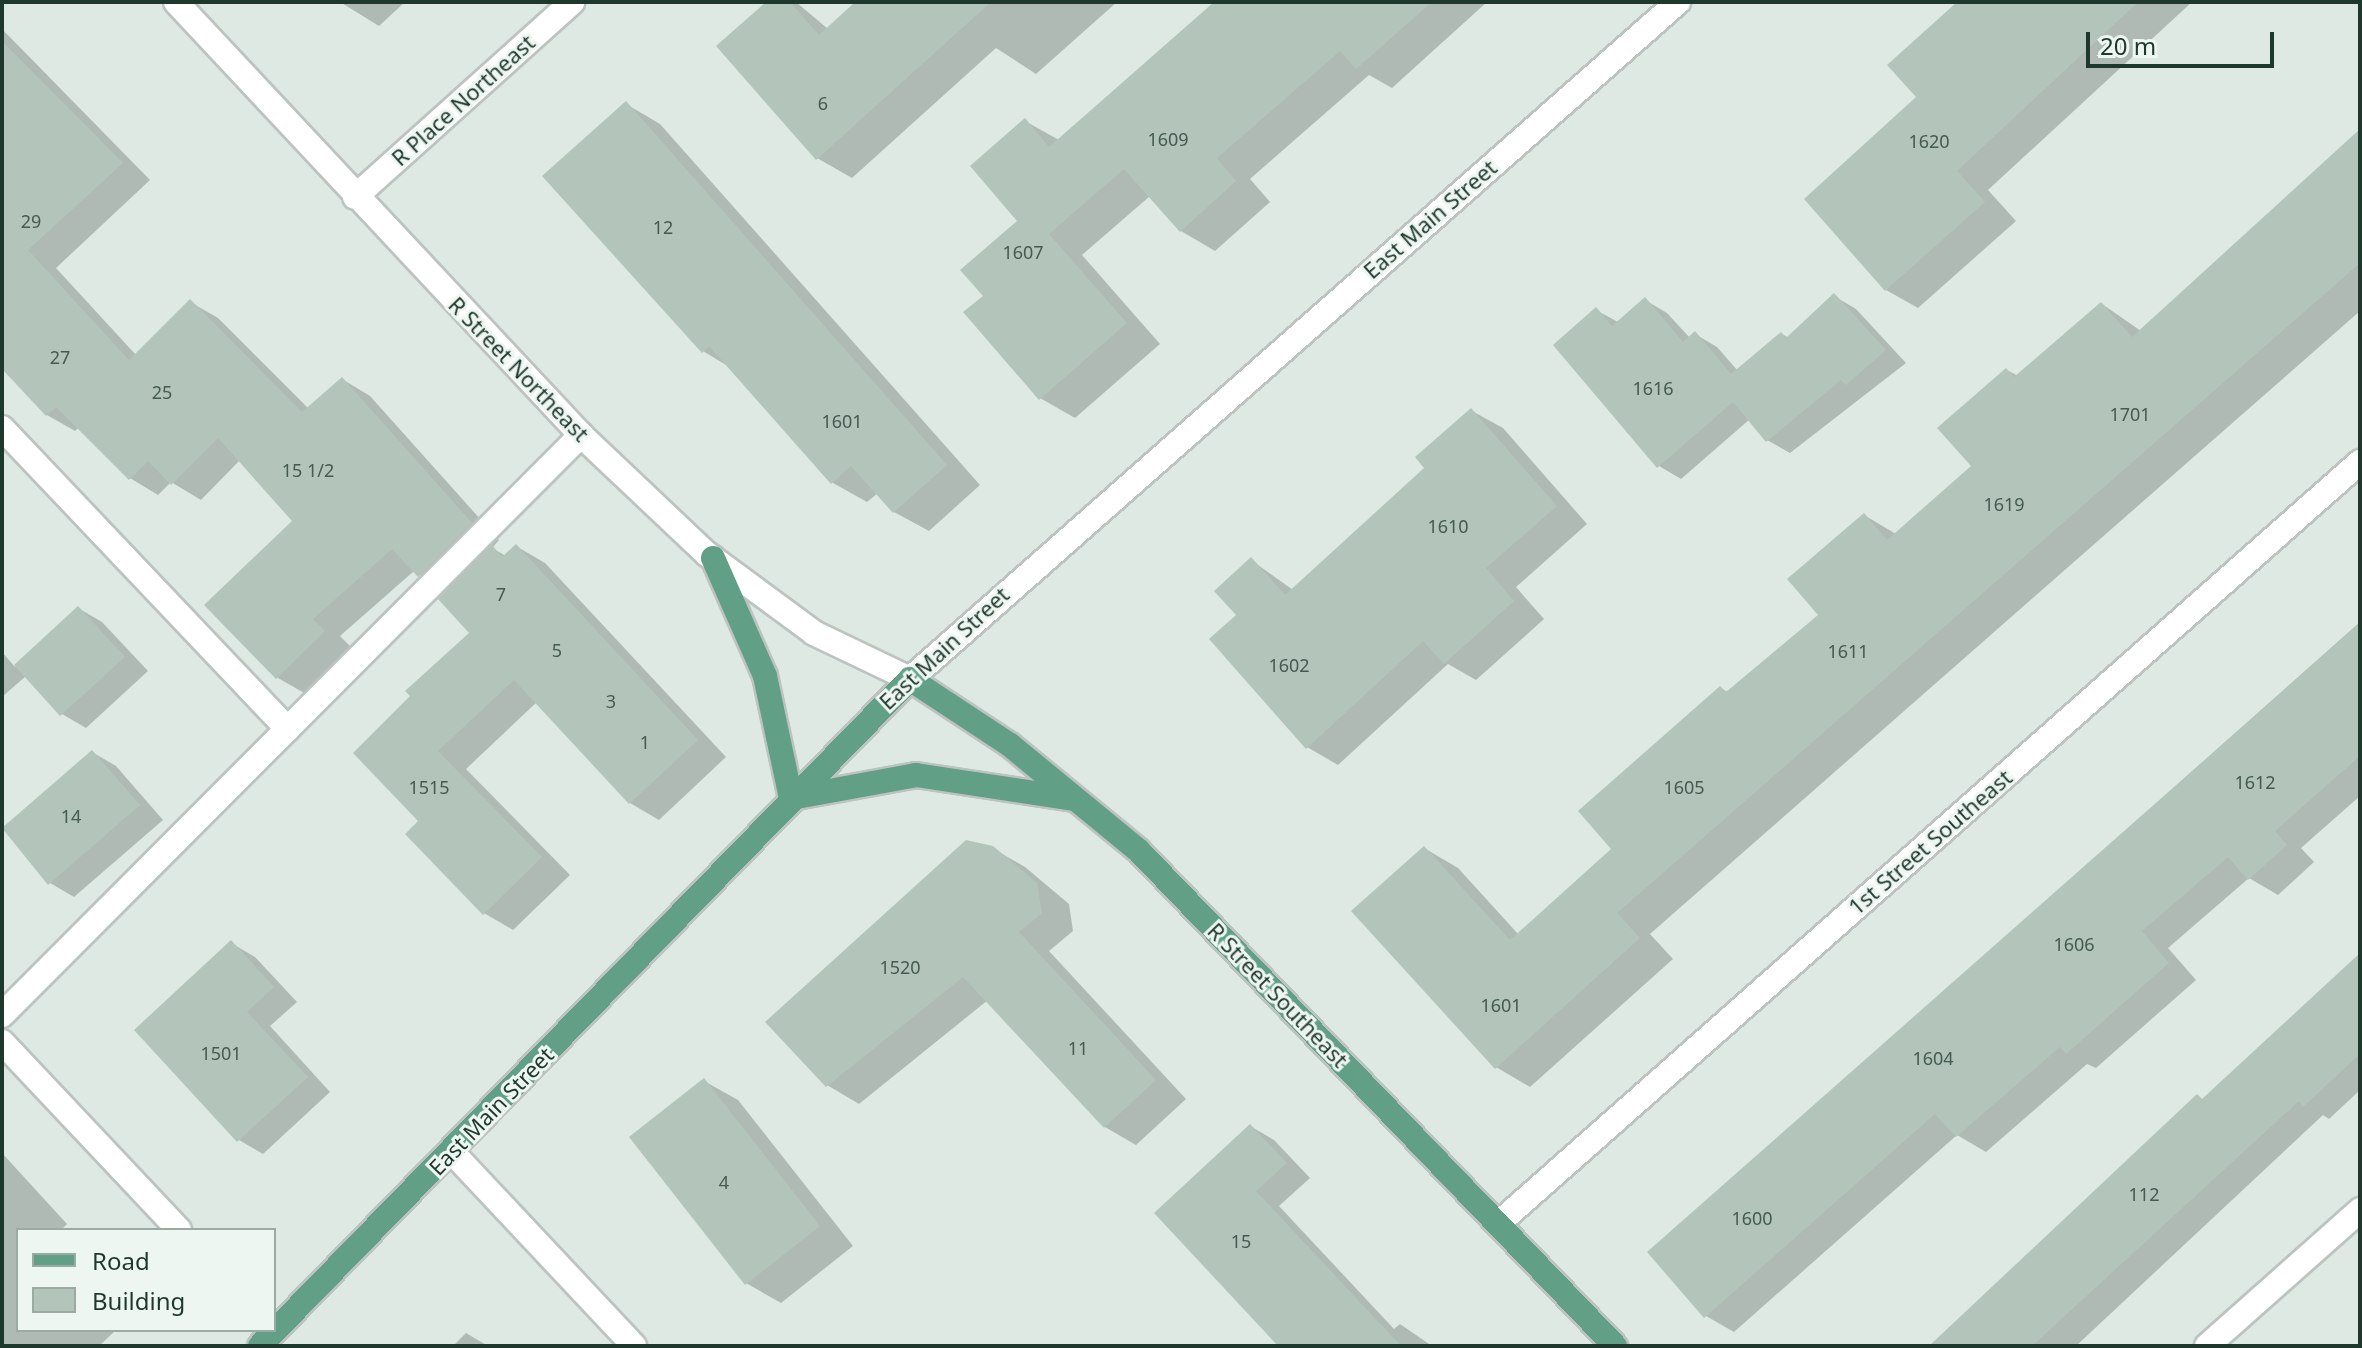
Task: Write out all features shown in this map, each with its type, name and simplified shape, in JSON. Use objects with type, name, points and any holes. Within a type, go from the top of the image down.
[{"type":"main road","points":[[713,558],[765,676],[791,798],[916,775],[1075,799]]},
{"type":"main road","name":"East Main Street","points":[[276,1328],[452,1152],[791,798],[910,679]]},
{"type":"main road","name":"R Street Southeast","points":[[910,679],[1010,745],[1139,851],[1500,1222],[1615,1346]]},
{"type":"street","name":"R Street Northeast","points":[[176,2],[355,197],[581,435],[713,558],[814,633],[910,679]]},
{"type":"street","name":"R Place Northeast","points":[[355,197],[572,2]]},
{"type":"street","name":"East Main Street","points":[[910,679],[1678,2]]},
{"type":"street","points":[[2,428],[288,729]]},
{"type":"street","points":[[2,1015],[581,435]]},
{"type":"street","name":"1st Street Southeast","points":[[1500,1222],[2360,462]]},
{"type":"street","points":[[2,1042],[177,1228]]},
{"type":"street","points":[[452,1152],[634,1346]]},
{"type":"street","points":[[2207,1346],[2360,1210]]},
{"type":"building","points":[[766,2],[790,2],[819,35],[855,2],[991,2],[816,160],[716,46]]},
{"type":"building","points":[[1214,2],[1432,2],[1356,69],[1340,51],[1217,158],[1236,181],[1180,232],[1124,169],[1049,234],[1127,323],[1039,400],[963,312],[983,296],[960,270],[1017,221],[970,166],[1025,118],[1049,147]]},
{"type":"building","points":[[1957,2],[2138,2],[1957,171],[1985,202],[1885,291],[1804,199],[1916,97],[1887,65]]},
{"type":"building","points":[[2,41],[123,163],[28,250],[129,360],[190,299],[302,412],[342,377],[472,523],[418,577],[392,549],[313,619],[325,631],[276,679],[204,605],[292,521],[218,438],[171,485],[148,461],[129,480],[56,407],[46,416],[2,369]]},
{"type":"building","points":[[626,101],[947,465],[893,513],[851,466],[831,484],[709,346],[702,353],[542,176]]},
{"type":"building","points":[[2360,129],[2360,263],[1617,913],[1640,938],[1495,1069],[1351,911],[1424,846],[1510,940],[1611,849],[1578,811],[1720,686],[1726,692],[1818,615],[1787,579],[1864,513],[1887,540],[1971,466],[1937,428],[2006,368],[2014,377],[2101,302],[2132,337]]},
{"type":"building","points":[[1834,293],[1886,350],[1846,385],[1841,380],[1766,442],[1733,402],[1657,468],[1553,345],[1596,307],[1612,326],[1645,297],[1683,342],[1695,331],[1731,374],[1781,332],[1786,338]]},
{"type":"building","points":[[1471,408],[1557,506],[1486,568],[1514,601],[1444,664],[1423,641],[1306,749],[1209,639],[1236,615],[1214,591],[1251,557],[1285,595],[1424,468],[1415,457]]},
{"type":"building","points":[[516,544],[698,740],[629,804],[514,680],[438,751],[542,857],[483,915],[405,834],[418,821],[353,753],[410,696],[405,691],[469,633],[438,599],[492,545],[502,557]]},
{"type":"building","points":[[78,606],[125,657],[60,716],[14,665]]},
{"type":"building","points":[[2360,623],[2360,756],[2275,831],[2287,845],[2248,880],[2228,857],[2142,931],[2169,963],[2066,1054],[2060,1047],[1956,1137],[1935,1114],[1704,1318],[1647,1252]]},
{"type":"building","points":[[92,750],[140,805],[48,885],[2,828]]},
{"type":"building","points":[[966,840],[993,846],[1037,883],[1042,913],[1019,932],[1156,1080],[1104,1128],[963,977],[826,1087],[765,1022]]},
{"type":"building","points":[[231,940],[274,987],[247,1012],[308,1077],[237,1142],[134,1030]]},
{"type":"building","points":[[2360,953],[2360,1054],[2303,1107],[2299,1101],[2032,1346],[1929,1346],[2197,1094],[2202,1099]]},
{"type":"building","points":[[704,1078],[820,1226],[745,1285],[629,1137]]},
{"type":"building","points":[[1250,1124],[1287,1163],[1256,1191],[1401,1346],[1278,1346],[1154,1213]]}]
